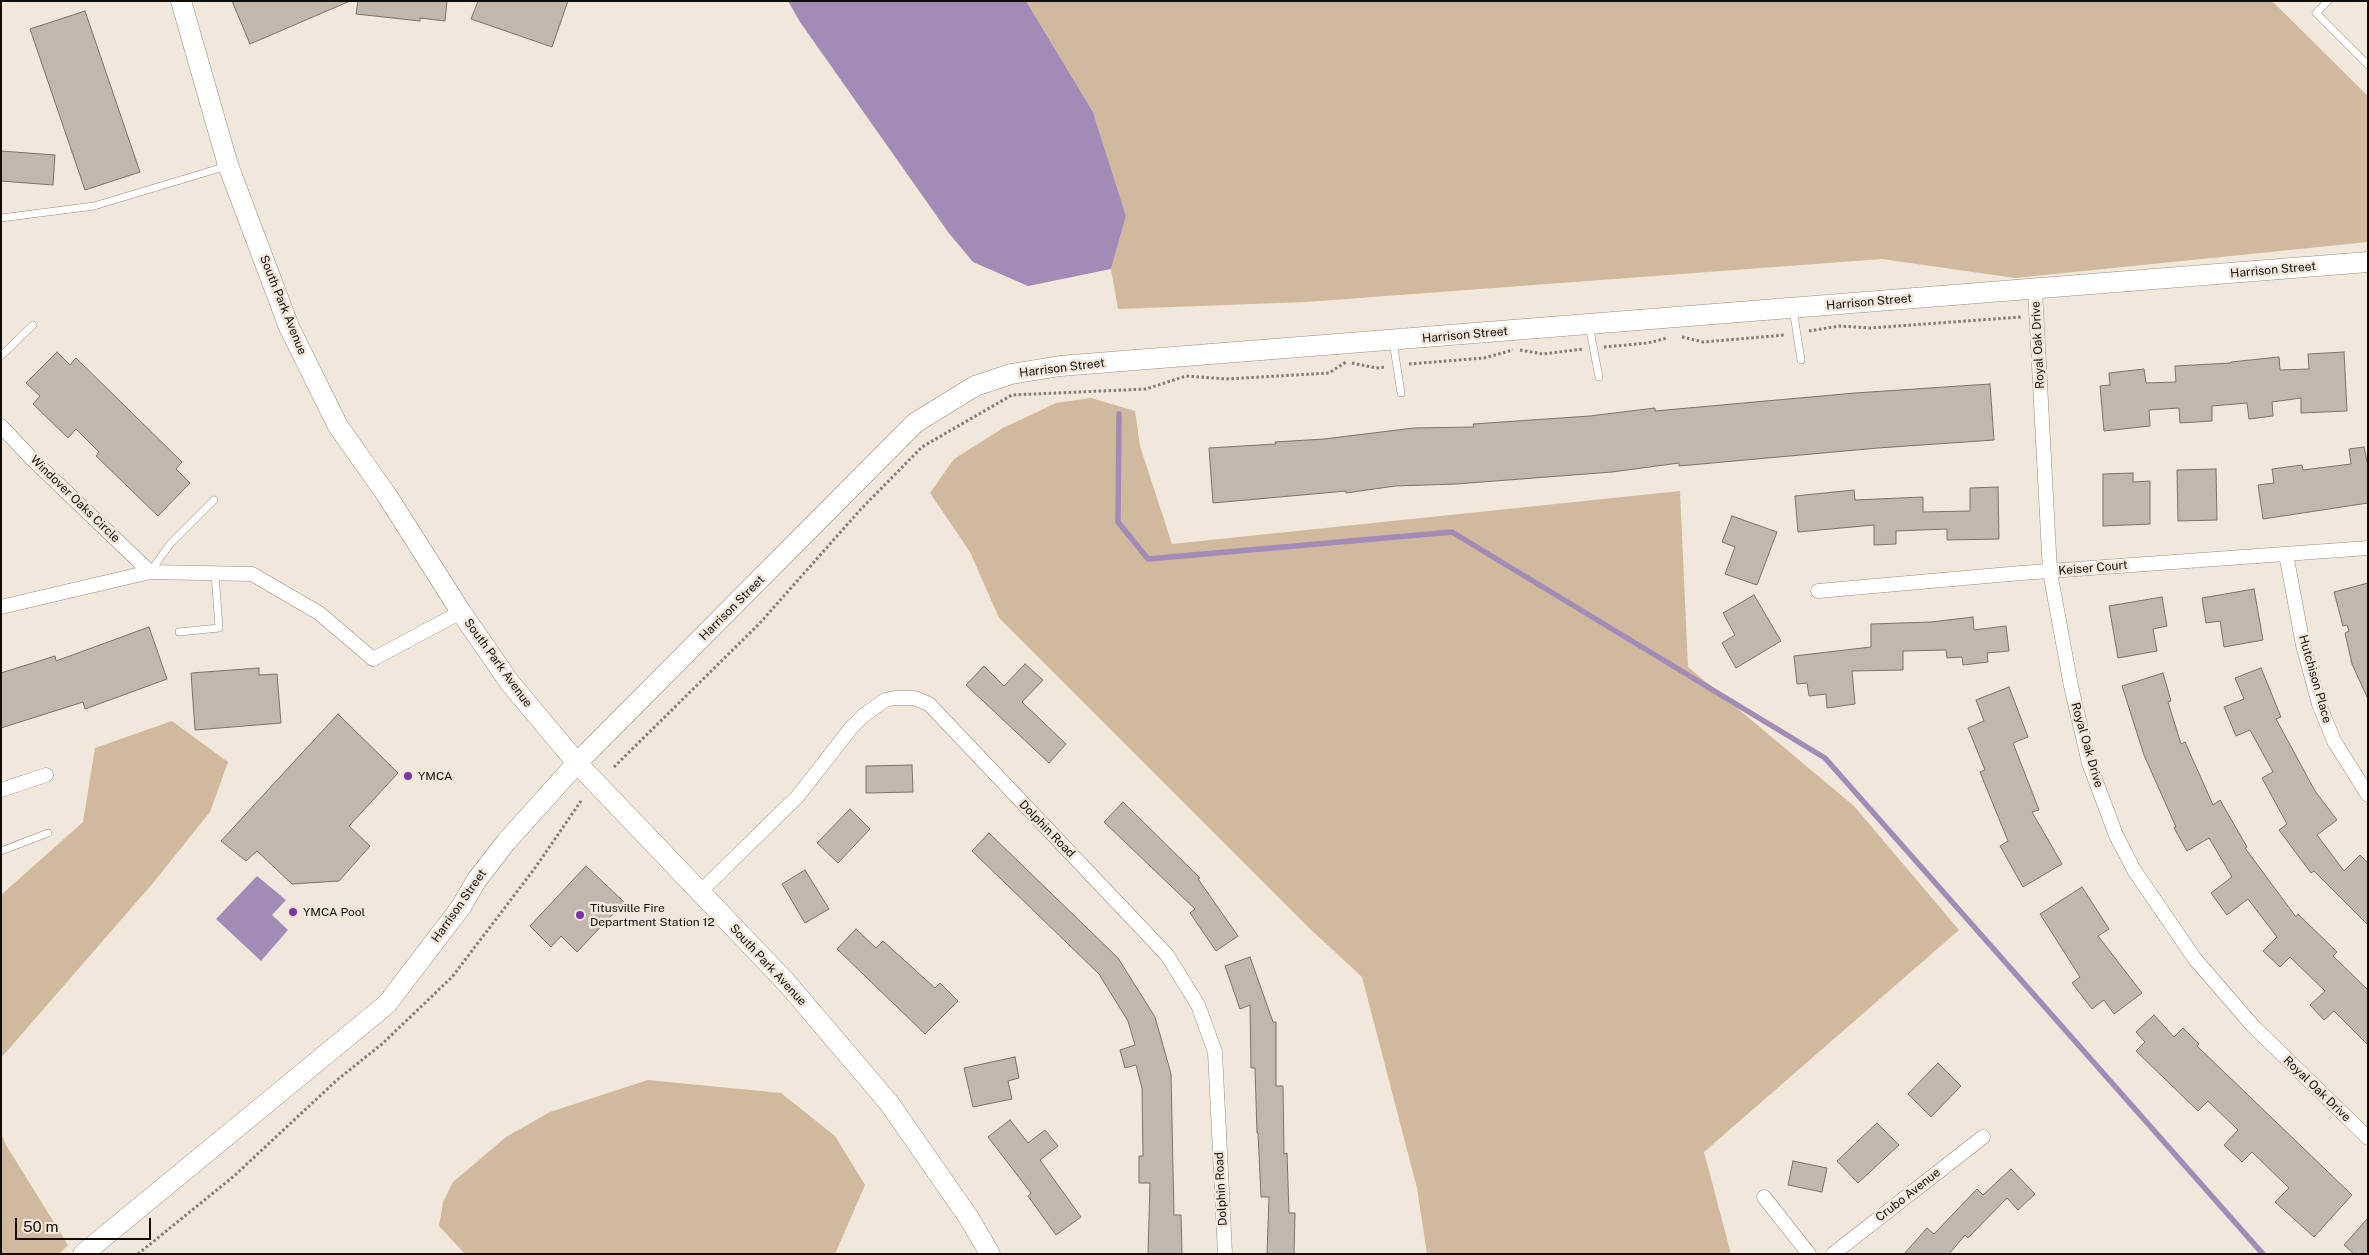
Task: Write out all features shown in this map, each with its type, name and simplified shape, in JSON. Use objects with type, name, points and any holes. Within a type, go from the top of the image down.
[{"type":"street","name":"South Park Avenue","points":[[181,1],[228,166],[290,328],[338,426],[386,494],[461,612],[510,683],[577,763],[786,982],[889,1103],[969,1218],[990,1254]]},
{"type":"street","name":"Harrison Street","points":[[83,1254],[387,1004],[461,907],[476,881],[506,842],[577,763],[915,423],[976,386],[1011,374],[1060,366],[2368,262]]},
{"type":"street","name":"Royal Oak Drive","points":[[2035,289],[2050,572],[2071,686],[2089,763],[2116,835],[2134,870],[2195,959],[2253,1026],[2368,1138]]},
{"type":"street","name":"Windover Oaks Circle","points":[[1,426],[31,458],[150,572]]},
{"type":"street","name":"Keiser Court","points":[[1818,591],[2368,548]]},
{"type":"street","name":"Hutchison Place","points":[[2286,554],[2303,645],[2319,704],[2334,741],[2368,795]]},
{"type":"street","points":[[1,607],[150,572],[252,574],[319,613],[373,659],[461,612]]},
{"type":"street","name":"Dolphin Road","points":[[700,892],[798,796],[851,728],[864,715],[885,700],[895,698],[914,698],[929,704],[1167,956],[1198,1005],[1215,1052],[1225,1254]]},
{"type":"street","points":[[1,790],[46,775]]},
{"type":"street","name":"Crubo Avenue","points":[[1833,1254],[1983,1137]]},
{"type":"street","points":[[1764,1197],[1809,1254]]},
{"type":"lane","points":[[2328,1],[2316,13],[2368,64]]},
{"type":"lane","points":[[1,218],[94,206],[228,166]]},
{"type":"lane","points":[[1793,308],[1801,360]]},
{"type":"lane","points":[[1,356],[33,325]]},
{"type":"lane","points":[[1589,325],[1599,377]]},
{"type":"lane","points":[[1393,340],[1400,393]]},
{"type":"lane","points":[[150,572],[170,544],[214,500]]},
{"type":"lane","points":[[179,632],[218,628],[215,573]]},
{"type":"lane","points":[[1,851],[48,833]]},
{"type":"path","points":[[1678,336],[1703,342],[1797,333],[1839,326],[1870,328],[2021,317]]},
{"type":"path","points":[[614,767],[759,624],[861,509],[922,447],[1012,395],[1146,389],[1186,376],[1226,379],[1329,372],[1346,362],[1376,368],[1484,358],[1516,349],[1543,354],[1648,343],[1670,337]]},
{"type":"shaded area","points":[[788,1],[1026,1],[1093,112],[1126,216],[1111,269],[1028,286],[973,262],[948,232],[800,22]]},
{"type":"shaded area","points":[[1026,1],[2272,1],[2368,96],[2368,242],[2015,278],[1882,259],[1306,302],[1118,309],[1111,269],[1126,216],[1093,112]]},
{"type":"shaded area","points":[[1091,398],[1135,411],[1140,446],[1172,544],[1680,491],[1688,667],[1854,806],[1959,930],[1704,1152],[1731,1254],[1427,1254],[1417,1188],[1362,977],[1308,927],[999,618],[970,552],[930,493],[954,459],[1003,428],[1056,403]]},
{"type":"shaded area","points":[[172,721],[228,762],[210,812],[153,883],[1,1058],[1,895],[83,822],[95,748]]},
{"type":"shaded area","points":[[257,876],[286,900],[272,915],[288,930],[261,961],[216,919]]},
{"type":"shaded area","points":[[648,1080],[781,1093],[835,1136],[865,1185],[835,1254],[465,1254],[439,1226],[443,1202],[453,1182],[506,1137],[550,1112]]},
{"type":"shaded area","points":[[1,1133],[6,1145],[68,1245],[59,1254],[1,1254]]},
{"type":"building","points":[[232,1],[350,1],[250,44]]},
{"type":"building","points":[[358,1],[447,1],[445,21],[420,18],[420,21],[356,14]]},
{"type":"building","points":[[478,1],[568,1],[552,47],[471,19]]},
{"type":"building","points":[[85,11],[140,172],[85,190],[30,29]]},
{"type":"building","points":[[1,151],[55,155],[53,185],[1,181]]},
{"type":"building","points":[[57,352],[70,365],[76,358],[182,462],[176,469],[190,483],[158,516],[96,456],[99,452],[76,429],[68,438],[33,404],[40,396],[26,383]]},
{"type":"building","points":[[2344,352],[2347,411],[2301,413],[2301,398],[2272,402],[2273,416],[2249,419],[2247,403],[2212,406],[2212,421],[2180,423],[2179,408],[2149,410],[2150,426],[2104,431],[2100,386],[2110,385],[2109,373],[2144,369],[2146,383],[2176,382],[2175,366],[2231,363],[2279,357],[2280,370],[2309,369],[2308,354]]},
{"type":"building","points":[[1990,384],[1994,440],[1878,448],[1679,466],[1679,463],[1612,472],[1456,484],[1395,486],[1346,493],[1346,491],[1213,503],[1209,448],[1276,444],[1275,442],[1324,439],[1414,428],[1474,427],[1473,424],[1590,416],[1655,408],[1655,411],[1855,393]]},
{"type":"building","points":[[2364,447],[2368,466],[2368,503],[2263,519],[2258,485],[2274,483],[2272,469],[2302,465],[2303,470],[2351,464],[2349,449]]},
{"type":"building","points":[[2216,469],[2217,520],[2178,521],[2177,470]]},
{"type":"building","points":[[2133,473],[2133,482],[2150,481],[2150,524],[2103,526],[2103,474]]},
{"type":"building","points":[[1998,487],[1999,539],[1947,540],[1947,529],[1896,531],[1896,544],[1874,545],[1874,525],[1798,532],[1795,496],[1854,490],[1855,500],[1923,497],[1923,512],[1970,511],[1970,488]]},
{"type":"building","points":[[1732,516],[1777,532],[1757,585],[1725,574],[1735,547],[1722,542]]},
{"type":"building","points":[[2368,583],[2368,699],[2352,664],[2345,633],[2349,631],[2347,625],[2343,626],[2334,592]]},
{"type":"building","points":[[2254,589],[2263,640],[2224,647],[2220,621],[2206,623],[2202,598]]},
{"type":"building","points":[[1754,595],[1781,641],[1736,668],[1722,643],[1735,635],[1723,613]]},
{"type":"building","points":[[2162,597],[2167,626],[2153,629],[2157,651],[2118,658],[2109,606]]},
{"type":"building","points":[[1973,617],[1974,630],[2006,626],[2009,651],[1987,653],[1988,662],[1963,665],[1962,657],[1947,658],[1946,650],[1903,651],[1903,670],[1852,671],[1855,704],[1827,708],[1826,694],[1809,696],[1807,683],[1797,684],[1794,656],[1871,647],[1871,624],[1931,622]]},
{"type":"building","points":[[149,627],[167,679],[85,709],[83,702],[1,728],[1,673],[55,656],[56,661]]},
{"type":"building","points":[[1025,664],[1043,680],[1022,702],[1066,744],[1049,763],[966,685],[984,666],[1004,686]]},
{"type":"building","points":[[259,668],[259,675],[277,674],[281,723],[195,730],[191,673]]},
{"type":"building","points":[[2261,668],[2281,717],[2276,719],[2315,791],[2337,820],[2317,835],[2344,871],[2360,855],[2368,863],[2368,925],[2314,871],[2311,873],[2279,830],[2287,824],[2262,778],[2273,772],[2250,730],[2236,736],[2224,707],[2244,699],[2235,678]]},
{"type":"building","points":[[2163,673],[2171,701],[2168,702],[2181,744],[2185,742],[2213,805],[2220,800],[2247,847],[2245,848],[2296,917],[2298,914],[2337,952],[2333,956],[2368,990],[2368,1045],[2334,1011],[2324,1020],[2310,1005],[2325,991],[2290,957],[2280,967],[2263,951],[2277,937],[2248,899],[2227,915],[2211,893],[2232,877],[2209,838],[2187,851],[2174,828],[2176,827],[2144,755],[2122,686]]},
{"type":"building","points":[[2009,687],[2028,737],[2013,743],[2039,810],[2032,812],[2062,864],[2023,887],[2000,846],[2008,841],[1980,772],[1985,770],[1968,728],[1984,721],[1976,700]]},
{"type":"building","points":[[338,714],[398,773],[349,826],[370,846],[339,881],[292,884],[257,851],[246,861],[221,841]]},
{"type":"building","points":[[912,765],[913,792],[866,793],[866,766]]},
{"type":"building","points":[[1123,802],[1200,878],[1198,879],[1238,936],[1216,951],[1190,913],[1195,909],[1104,822]]},
{"type":"building","points":[[850,809],[870,829],[838,863],[817,843]]},
{"type":"building","points":[[989,833],[1118,958],[1155,1017],[1171,1074],[1174,1215],[1181,1215],[1182,1254],[1148,1254],[1150,1183],[1139,1183],[1139,1156],[1143,1156],[1142,1088],[1136,1065],[1125,1068],[1120,1050],[1135,1045],[1128,1021],[1099,974],[972,851]]},
{"type":"building","points":[[586,866],[624,902],[577,952],[561,936],[551,947],[530,926]]},
{"type":"building","points":[[805,870],[829,909],[805,923],[782,884]]},
{"type":"building","points":[[2082,887],[2109,929],[2098,936],[2142,993],[2114,1014],[2104,1000],[2092,1009],[2072,983],[2080,977],[2040,914]]},
{"type":"building","points":[[856,929],[876,948],[883,941],[935,988],[940,983],[958,1001],[925,1034],[837,949]]},
{"type":"building","points":[[1250,957],[1273,1022],[1276,1022],[1276,1086],[1283,1086],[1284,1154],[1287,1153],[1289,1213],[1295,1213],[1294,1254],[1267,1254],[1269,1197],[1261,1197],[1255,1068],[1251,1068],[1250,1005],[1240,1009],[1225,966]]},
{"type":"building","points":[[2154,1015],[2174,1037],[2183,1028],[2199,1044],[2197,1046],[2352,1195],[2314,1237],[2275,1202],[2289,1188],[2252,1152],[2242,1162],[2224,1145],[2238,1130],[2208,1101],[2198,1111],[2136,1051],[2145,1042],[2136,1032]]},
{"type":"building","points":[[1015,1057],[1019,1078],[1008,1081],[1012,1099],[973,1107],[964,1068]]},
{"type":"building","points":[[1938,1063],[1961,1086],[1931,1117],[1908,1094]]},
{"type":"building","points":[[1010,1120],[1028,1143],[1045,1130],[1058,1146],[1040,1160],[1081,1217],[1056,1235],[1028,1196],[1031,1193],[988,1137]]},
{"type":"building","points":[[1877,1123],[1899,1145],[1858,1183],[1837,1161]]},
{"type":"building","points":[[1793,1161],[1827,1168],[1822,1192],[1788,1185]]},
{"type":"building","points":[[2011,1169],[2035,1194],[2018,1210],[2007,1198],[1968,1238],[1965,1235],[1949,1254],[1904,1254],[1927,1228],[1934,1234],[1977,1189],[1983,1195]]},
{"type":"building","points":[[2368,1218],[2368,1254],[2354,1254],[2344,1245]]},
{"type":"waterway","points":[[1119,414],[1118,522],[1148,559],[1452,532],[1825,758],[2263,1254]]},
{"type":"place","name":"YMCA","points":[[408,776]]},
{"type":"place","name":"YMCA Pool","points":[[293,912]]},
{"type":"place","name":"Titusville Fire Department Station 12","points":[[580,915]]}]
